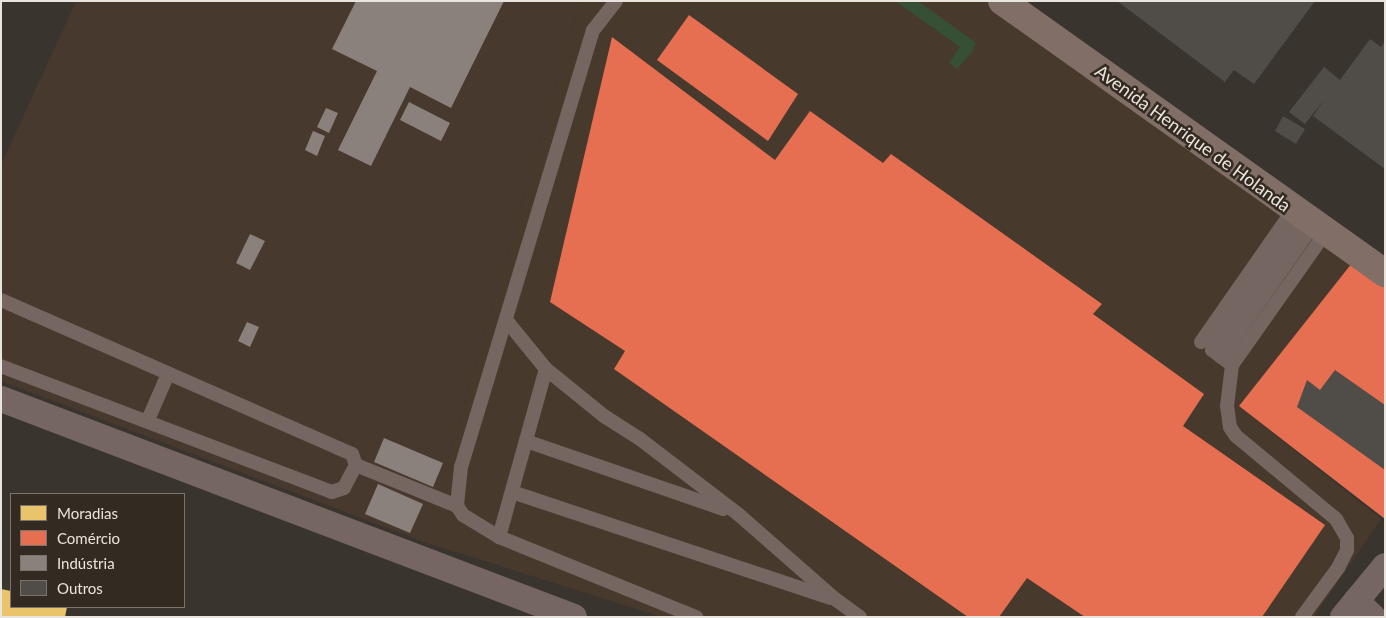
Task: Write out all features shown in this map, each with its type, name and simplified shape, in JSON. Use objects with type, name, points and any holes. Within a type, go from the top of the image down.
[{"type":"main road","name":"Avenida Henrique de Holanda","points":[[1002,1],[1308,222],[1385,273]]},
{"type":"street","points":[[1,399],[574,617]]},
{"type":"street","points":[[1358,611],[1385,566]]},
{"type":"lane","points":[[457,506],[461,467],[593,30],[616,1]]},
{"type":"lane","points":[[1216,354],[1308,222]]},
{"type":"lane","points":[[1302,617],[1338,568],[1346,550],[1347,538],[1336,519],[1236,436],[1230,428],[1216,354],[1308,222]]},
{"type":"lane","points":[[1,300],[167,376],[345,451],[356,459],[356,465],[344,488],[332,492],[148,420],[1,366]]},
{"type":"lane","points":[[506,320],[546,369],[604,416],[640,439],[738,514],[834,599],[860,617]]},
{"type":"lane","points":[[499,537],[546,369]]},
{"type":"lane","points":[[148,420],[167,376]]},
{"type":"lane","points":[[526,441],[738,514]]},
{"type":"lane","points":[[356,465],[457,506],[470,520],[499,537],[696,617]]},
{"type":"lane","points":[[512,492],[834,599]]},
{"type":"shaded area","points":[[76,1],[580,1],[424,542],[1,381],[1,165]]},
{"type":"shaded area","points":[[580,1],[987,1],[1352,263],[1239,406],[1381,519],[1314,617],[662,617],[424,542]]},
{"type":"green space","points":[[895,1],[918,1],[976,43],[972,52],[957,69],[949,63],[960,47]]},
{"type":"building: Moradias","points":[[1,589],[10,591],[10,608],[67,608],[65,617],[1,617]]},
{"type":"building: Comércio","points":[[689,15],[798,94],[768,141],[657,60]]},
{"type":"building: Comércio","points":[[612,37],[775,160],[810,111],[883,163],[891,154],[1102,304],[1093,314],[1204,394],[1183,426],[1325,525],[1262,617],[1085,617],[1027,578],[999,617],[968,617],[614,369],[625,351],[550,302]]},
{"type":"building: Comércio","points":[[1352,263],[1385,288],[1385,519],[1239,406]]},
{"type":"building: Indústria","points":[[356,1],[504,1],[451,108],[410,87],[371,166],[338,150],[377,71],[332,49]]},
{"type":"building: Indústria","points":[[409,102],[450,123],[441,141],[400,120]]},
{"type":"building: Indústria","points":[[326,108],[338,113],[329,133],[317,127]]},
{"type":"building: Indústria","points":[[313,131],[325,136],[317,156],[305,150]]},
{"type":"building: Indústria","points":[[250,234],[265,241],[250,270],[236,263]]},
{"type":"building: Indústria","points":[[247,322],[259,327],[250,347],[238,341]]},
{"type":"building: Indústria","points":[[384,438],[443,463],[433,487],[374,462]]},
{"type":"building: Indústria","points":[[378,484],[423,504],[410,533],[365,514]]},
{"type":"building: Outros","points":[[1117,1],[1315,1],[1254,84],[1234,70],[1225,82]]},
{"type":"building: Outros","points":[[1370,39],[1381,47],[1385,41],[1385,169],[1313,116],[1324,100],[1305,124],[1289,112],[1324,67],[1340,80]]},
{"type":"building: Outros","points":[[1283,116],[1305,129],[1296,144],[1275,131]]},
{"type":"building: Outros","points":[[1335,370],[1385,405],[1385,470],[1297,407],[1307,380],[1320,390]]}]
